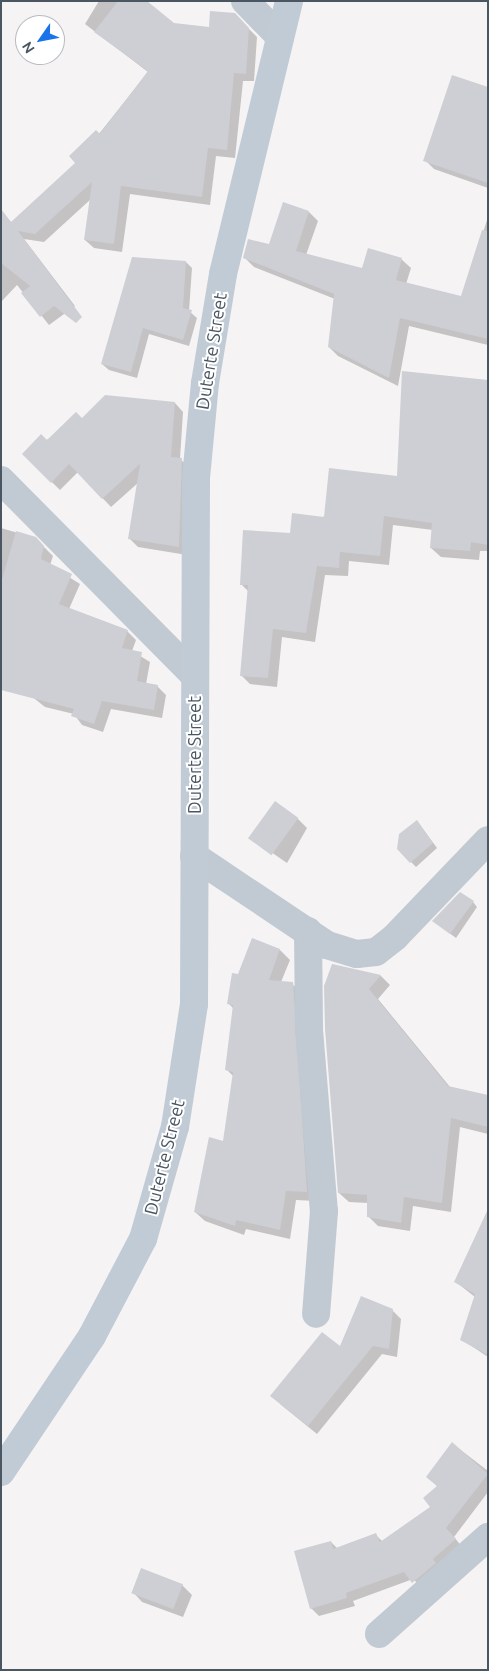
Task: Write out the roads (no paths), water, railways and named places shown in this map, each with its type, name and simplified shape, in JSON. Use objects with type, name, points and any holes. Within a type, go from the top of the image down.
[{"type":"main road","name":"Duterte Street","points":[[1,1472],[92,1336],[143,1239],[175,1127],[194,1004],[196,478],[205,383],[223,274],[289,1]]},
{"type":"street","points":[[245,1],[280,36]]},
{"type":"street","points":[[1,480],[194,676]]},
{"type":"street","points":[[194,856],[327,945],[357,954],[376,952],[488,840]]},
{"type":"street","points":[[308,931],[309,1030],[324,1211],[316,1314]]},
{"type":"street","points":[[379,1634],[488,1537]]}]
